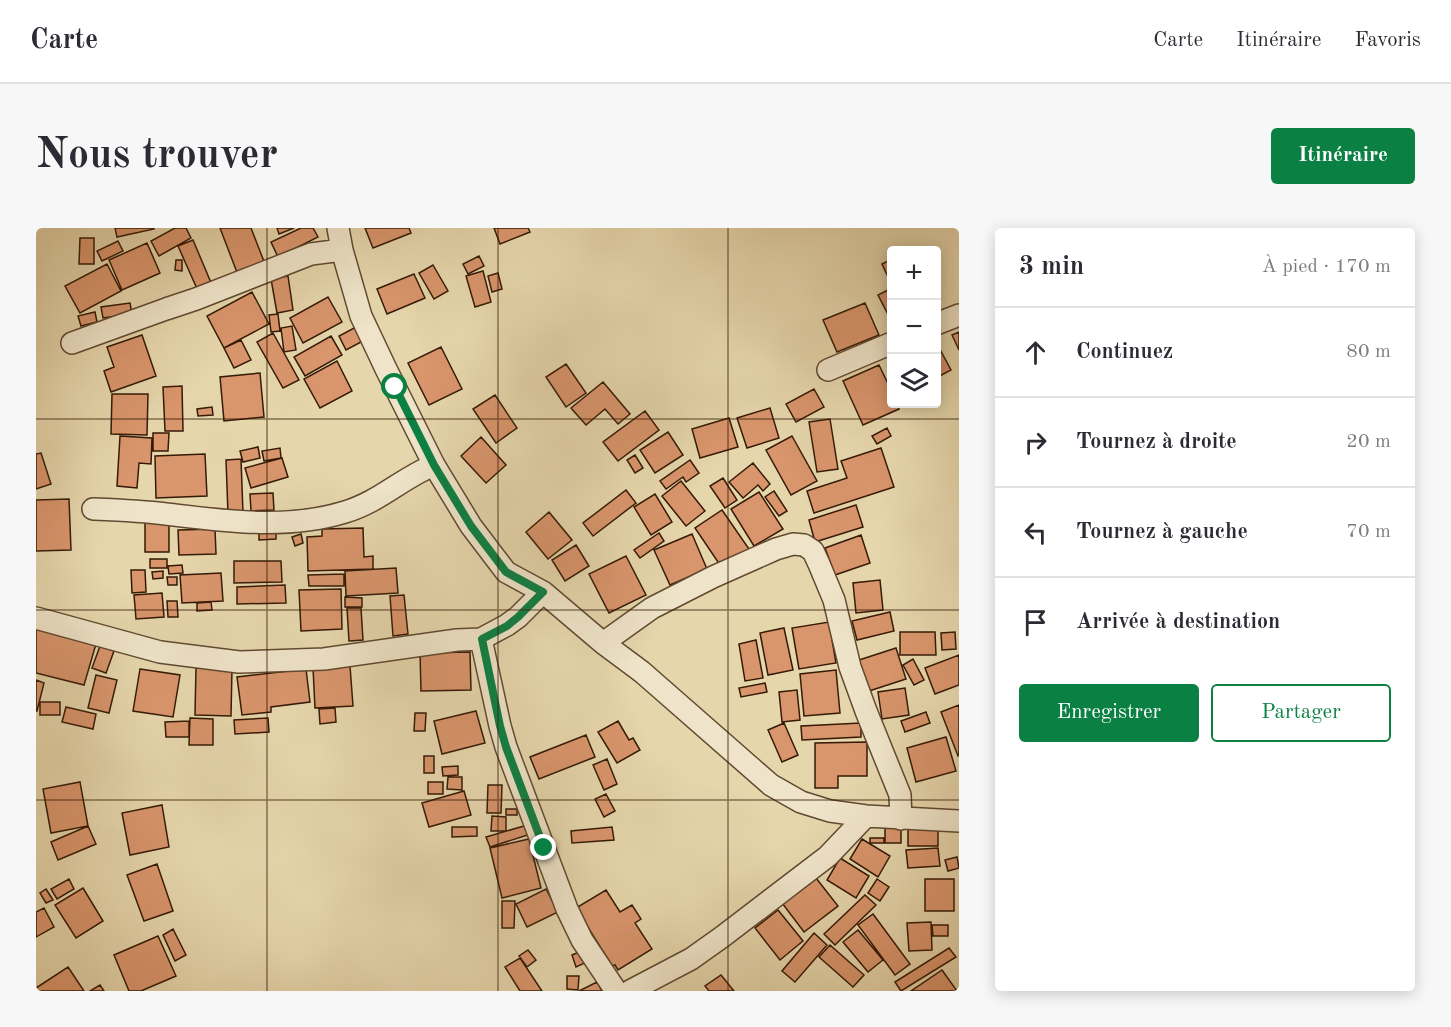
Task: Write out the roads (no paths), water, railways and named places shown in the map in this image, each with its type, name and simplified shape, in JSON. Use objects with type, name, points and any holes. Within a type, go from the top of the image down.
[{"type":"street","points":[[338,228],[361,316],[434,465],[471,526],[506,572],[543,592],[603,643],[642,672],[771,785],[801,802],[830,811],[866,816],[959,821]]},
{"type":"street","points":[[72,343],[196,299],[310,254],[342,249]]},
{"type":"street","points":[[941,322],[959,315]]},
{"type":"street","points":[[828,370],[887,345]]},
{"type":"street","points":[[93,509],[125,510],[241,522],[282,523],[307,520],[344,512],[369,503],[419,471],[434,465]]},
{"type":"street","points":[[603,643],[652,608],[713,577],[776,549],[794,544],[804,545],[813,551],[834,600],[850,667],[900,795],[901,819]]},
{"type":"street","points":[[36,618],[160,652],[239,662],[324,659],[457,640],[482,639],[507,626],[543,592]]},
{"type":"street","points":[[482,639],[506,747],[567,909],[582,940],[616,991]]},
{"type":"street","points":[[630,991],[691,959],[722,937],[828,856],[866,816]]}]
